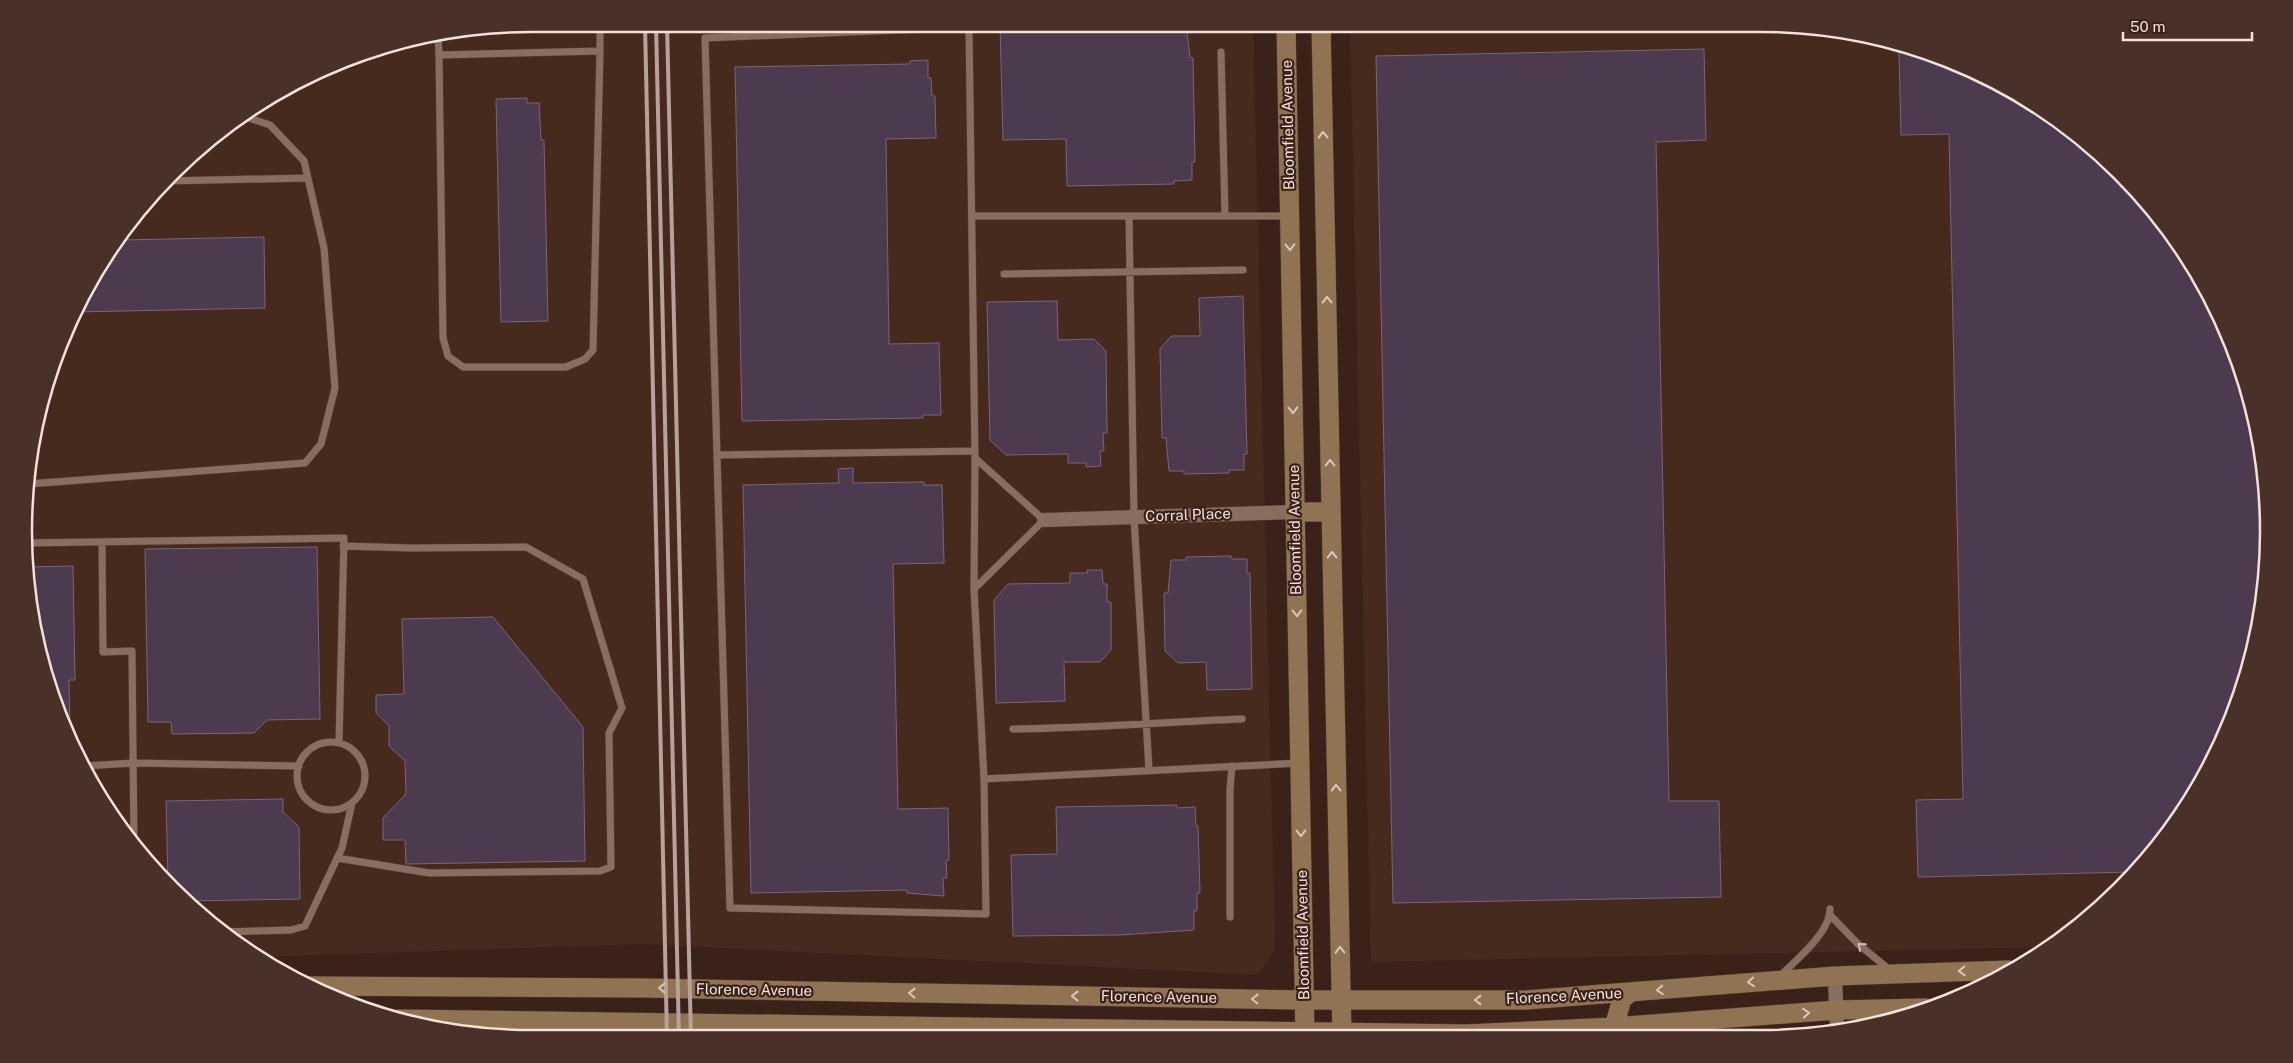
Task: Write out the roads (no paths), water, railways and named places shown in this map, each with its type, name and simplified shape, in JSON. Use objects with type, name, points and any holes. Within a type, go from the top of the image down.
[{"type":"main road","name":"Bloomfield Avenue","points":[[1286,32],[1305,1030]]},
{"type":"main road","points":[[1321,32],[1342,1030]]},
{"type":"main road","name":"Corral Place","points":[[1295,512],[1331,512]]},
{"type":"main road","name":"Florence Avenue","points":[[326,986],[653,988],[1304,1000],[1526,1000],[1835,976],[1999,970]]},
{"type":"main road","points":[[1614,1030],[1622,999],[1631,992]]},
{"type":"main road","points":[[1625,1030],[1837,1010],[1907,1008]]},
{"type":"main road","points":[[428,1019],[1063,1030]]},
{"type":"street","name":"Corral Place","points":[[1044,520],[1295,512]]},
{"type":"street","points":[[1835,976],[1837,1024]]},
{"type":"lane","points":[[438,41],[443,338],[448,356],[463,367],[566,367],[585,359],[593,350],[600,32]]},
{"type":"lane","points":[[827,32],[705,38],[730,908],[986,914],[984,779],[974,589],[975,454],[969,32]]},
{"type":"lane","points":[[439,55],[600,51]]},
{"type":"lane","points":[[1222,52],[1225,216]]},
{"type":"lane","points":[[35,483],[305,463],[321,444],[335,388],[324,248],[304,162],[270,125],[252,119]]},
{"type":"lane","points":[[177,181],[308,178]]},
{"type":"lane","points":[[972,216],[1290,216]]},
{"type":"lane","points":[[1129,216],[1134,517],[1149,770]]},
{"type":"lane","points":[[1004,274],[1243,270]]},
{"type":"lane","points":[[717,455],[975,454],[1044,520],[974,589]]},
{"type":"lane","points":[[33,543],[344,538],[339,743]]},
{"type":"lane","points":[[102,543],[103,652],[132,652],[134,832]]},
{"type":"lane","points":[[337,858],[429,873],[600,871],[611,867],[608,733],[622,708],[583,579],[526,547],[411,548],[344,546]]},
{"type":"lane","points":[[1013,729],[1098,728],[1146,723],[1242,719]]},
{"type":"lane","points":[[234,932],[290,930],[305,926],[337,858],[352,803],[362,791],[366,780],[365,769],[361,759],[354,750],[339,743],[322,743],[312,748],[304,756],[299,766],[297,777],[299,788],[305,798],[314,806],[325,810],[336,810],[352,803]]},
{"type":"lane","points":[[91,766],[134,763],[299,766]]},
{"type":"lane","points":[[984,779],[1300,763]]},
{"type":"lane","points":[[1230,917],[1230,788],[1232,766]]},
{"type":"lane","points":[[1776,980],[1816,940],[1830,912],[1858,944],[1894,974]]},
{"type":"railway","points":[[645,32],[667,1030]]},
{"type":"railway","points":[[656,32],[679,1030]]},
{"type":"railway","points":[[667,32],[691,1030]]}]
